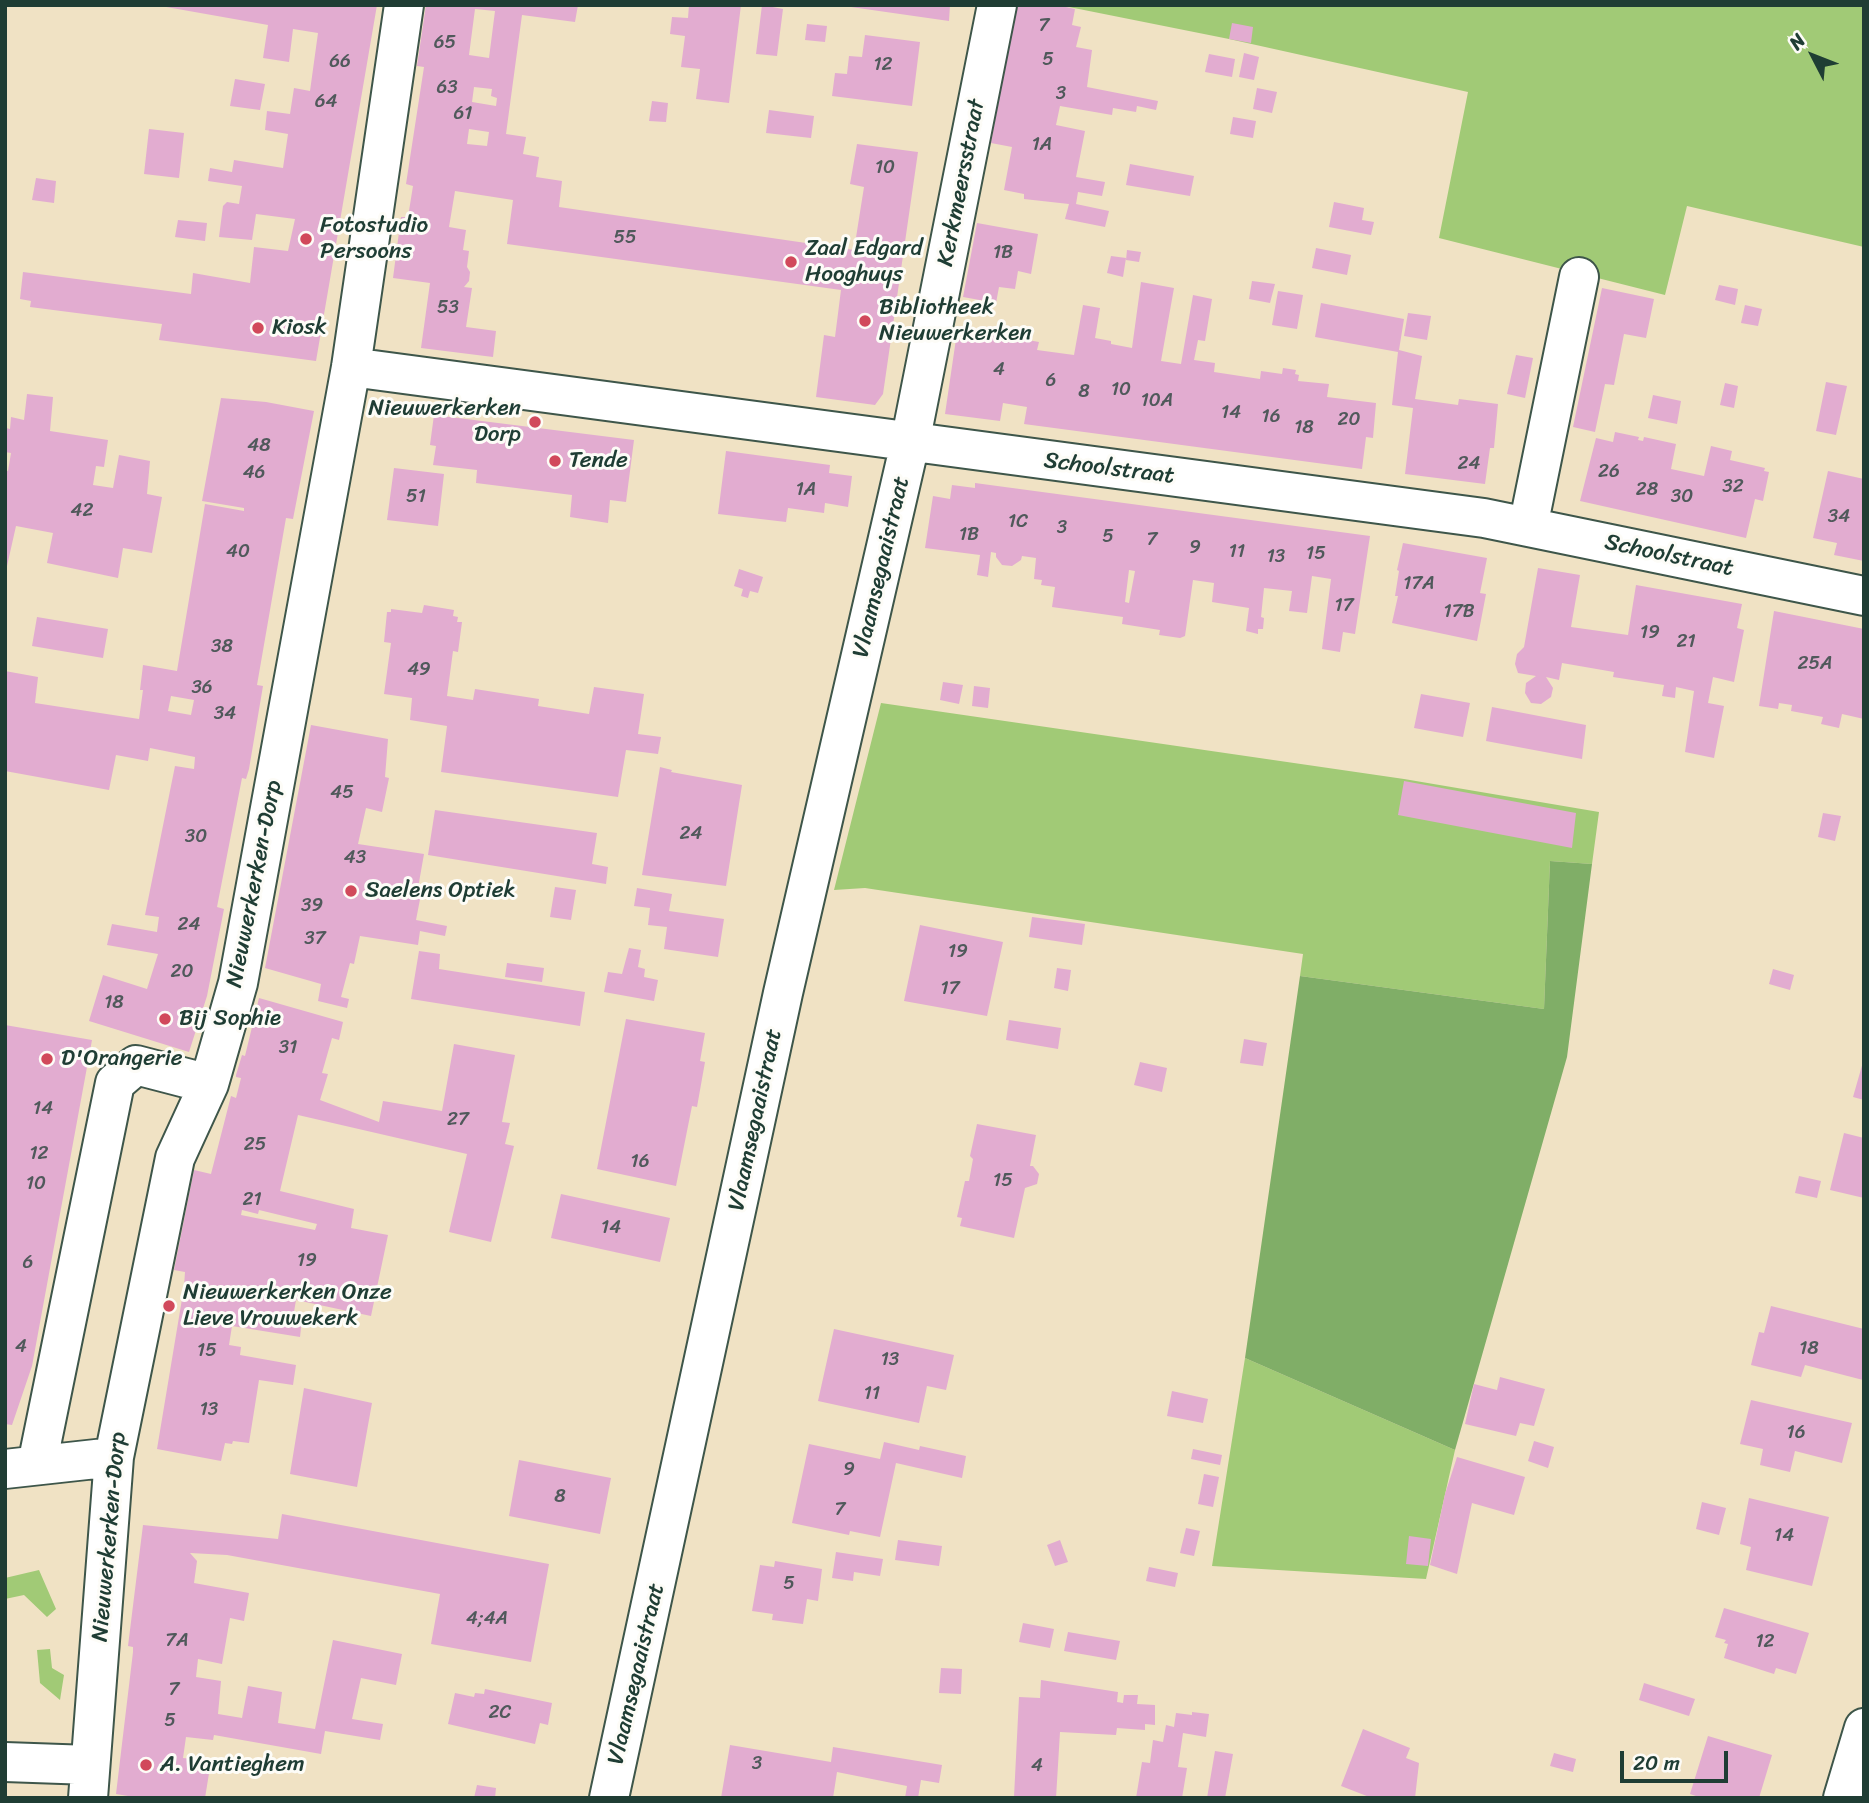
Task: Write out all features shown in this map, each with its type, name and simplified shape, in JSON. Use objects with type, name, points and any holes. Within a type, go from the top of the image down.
[{"type":"street","name":"Nieuwerkerken-Dorp","points":[[89,1781],[114,1457],[175,1158],[209,1084],[237,983],[351,368],[404,5]]},
{"type":"street","name":"Kerkmeersstraat","points":[[910,443],[997,5]]},
{"type":"street","points":[[1528,527],[1579,277]]},
{"type":"street","name":"Schoolstraat","points":[[351,368],[1471,516],[1864,596]]},
{"type":"street","name":"Vlaamsegaaistraat","points":[[609,1798],[783,993],[910,443]]},
{"type":"street","points":[[114,1457],[21,1467],[115,1083],[136,1065],[209,1084]]},
{"type":"street","points":[[1843,1798],[1864,1728]]},
{"type":"street","points":[[5,1762],[89,1781]]},
{"type":"green space","points":[[1059,5],[1864,5],[1864,247],[1687,206],[1665,295],[1439,238],[1468,92],[1229,39]]},
{"type":"green space","points":[[881,703],[1404,779],[1599,812],[1592,864],[1550,861],[1544,1009],[1300,976],[1303,954],[865,888],[834,890]]},
{"type":"green space","points":[[1550,861],[1592,864],[1567,1057],[1455,1450],[1245,1358],[1300,976],[1544,1009]]},
{"type":"green space","points":[[1245,1358],[1455,1450],[1426,1579],[1212,1566]]},
{"type":"green space","points":[[39,1570],[56,1609],[47,1617],[24,1595],[5,1599],[5,1578]]},
{"type":"green space","points":[[50,1649],[52,1668],[64,1675],[60,1700],[40,1683],[37,1650]]},
{"type":"building","points":[[155,5],[377,5],[316,361],[159,340],[162,324],[30,307],[31,301],[20,299],[23,272],[191,294],[193,273],[250,283],[254,247],[288,251],[295,219],[256,214],[252,240],[219,237],[223,206],[227,202],[239,204],[242,186],[208,181],[210,168],[232,172],[234,160],[283,168],[288,134],[265,130],[267,111],[290,114],[294,88],[310,91],[318,33],[293,29],[289,62],[263,58],[268,25]]},
{"type":"building","points":[[426,5],[578,5],[575,22],[522,15],[506,134],[526,137],[523,154],[539,157],[536,177],[562,181],[559,207],[854,250],[864,187],[850,184],[857,144],[918,152],[883,394],[875,405],[816,397],[824,335],[835,337],[841,290],[507,244],[513,200],[455,191],[449,227],[466,230],[463,250],[469,251],[467,267],[470,272],[469,281],[464,287],[472,288],[466,327],[496,331],[493,357],[421,348],[430,283],[393,278],[401,217],[408,217],[413,186],[406,184],[424,67],[417,66]],"holes":[[[475,9],[495,11],[489,58],[469,55]],[[474,87],[492,89],[491,96],[497,98],[496,106],[472,102]],[[469,129],[489,132],[487,146],[467,144]]]},
{"type":"building","points":[[689,5],[741,5],[729,103],[696,99],[700,69],[681,67],[685,36],[670,34],[672,17],[688,18]]},
{"type":"building","points":[[762,5],[783,9],[777,56],[756,54]]},
{"type":"building","points":[[837,5],[950,5],[949,21]]},
{"type":"building","points":[[1016,5],[1057,5],[1075,9],[1072,25],[1081,27],[1076,47],[1092,50],[1087,87],[1158,101],[1156,110],[1137,106],[1136,112],[1113,108],[1112,115],[1060,106],[1056,125],[1085,131],[1076,177],[1105,182],[1102,196],[1078,192],[1076,204],[1109,211],[1105,227],[1065,219],[1069,204],[1024,199],[1024,194],[1004,190],[1012,147],[991,143]]},
{"type":"building","points":[[1232,23],[1253,27],[1251,43],[1229,39]]},
{"type":"building","points":[[807,24],[827,26],[825,42],[805,40]]},
{"type":"building","points":[[865,35],[920,42],[912,106],[832,96],[835,73],[847,74],[849,56],[862,57]]},
{"type":"building","points":[[1244,53],[1259,57],[1254,80],[1239,77]]},
{"type":"building","points":[[1209,54],[1235,59],[1232,77],[1205,72]]},
{"type":"building","points":[[235,79],[265,84],[260,110],[230,106]]},
{"type":"building","points":[[1257,88],[1277,92],[1272,113],[1253,109]]},
{"type":"building","points":[[652,101],[668,103],[666,122],[649,121]]},
{"type":"building","points":[[769,110],[814,116],[811,138],[766,133]]},
{"type":"building","points":[[1233,117],[1256,121],[1253,138],[1230,134]]},
{"type":"building","points":[[149,129],[184,133],[179,178],[144,174]]},
{"type":"building","points":[[1130,164],[1194,176],[1190,196],[1126,185]]},
{"type":"building","points":[[36,178],[56,181],[54,203],[32,200]]},
{"type":"building","points":[[1334,202],[1364,208],[1362,220],[1374,222],[1371,235],[1329,227]]},
{"type":"building","points":[[178,220],[207,223],[205,241],[175,237]]},
{"type":"building","points":[[977,223],[1038,234],[1031,274],[1018,271],[1015,289],[999,287],[996,303],[963,297]]},
{"type":"building","points":[[1316,248],[1351,255],[1347,275],[1312,268]]},
{"type":"building","points":[[1127,250],[1141,252],[1139,262],[1126,260]]},
{"type":"building","points":[[1111,256],[1126,258],[1123,277],[1107,273]]},
{"type":"building","points":[[1252,281],[1275,284],[1270,303],[1249,299]]},
{"type":"building","points":[[1141,282],[1174,288],[1161,361],[1181,364],[1193,295],[1212,299],[1205,341],[1198,340],[1194,360],[1215,363],[1214,372],[1260,379],[1261,371],[1282,374],[1283,368],[1296,370],[1298,381],[1329,384],[1327,397],[1376,403],[1373,438],[1366,437],[1362,469],[1024,424],[1027,407],[1003,403],[1000,421],[945,414],[956,339],[971,341],[973,330],[1039,342],[1037,350],[1074,355],[1083,305],[1100,308],[1095,338],[1132,348]]},
{"type":"building","points":[[1719,285],[1738,289],[1735,305],[1715,300]]},
{"type":"building","points":[[1602,288],[1654,299],[1646,338],[1624,334],[1614,385],[1605,384],[1595,432],[1573,427]]},
{"type":"building","points":[[1278,291],[1303,295],[1297,329],[1272,325]]},
{"type":"building","points":[[1321,303],[1404,319],[1399,350],[1422,356],[1415,399],[1458,405],[1459,399],[1498,404],[1494,448],[1490,448],[1485,484],[1405,474],[1413,408],[1392,405],[1398,352],[1315,337]]},
{"type":"building","points":[[1745,305],[1762,309],[1758,326],[1741,323]]},
{"type":"building","points":[[1408,313],[1431,316],[1427,340],[1404,336]]},
{"type":"building","points":[[1516,355],[1533,358],[1525,398],[1507,394]]},
{"type":"building","points":[[1826,382],[1847,386],[1836,435],[1816,431]]},
{"type":"building","points":[[1725,383],[1738,386],[1734,408],[1720,405]]},
{"type":"building","points":[[27,394],[53,397],[50,431],[108,440],[104,467],[96,466],[93,485],[113,488],[119,455],[150,461],[147,494],[162,497],[152,553],[123,548],[118,578],[47,563],[53,533],[16,526],[5,575],[5,470],[8,471],[11,453],[5,452],[5,433],[6,428],[10,429],[11,417],[24,420]]},
{"type":"building","points":[[1653,395],[1681,401],[1677,424],[1648,418]]},
{"type":"building","points":[[221,398],[266,402],[314,411],[293,519],[286,518],[257,685],[263,686],[249,769],[246,779],[242,778],[217,907],[224,909],[207,996],[189,1052],[89,1021],[103,975],[147,989],[158,954],[107,945],[112,924],[157,932],[159,917],[145,915],[175,766],[194,769],[195,757],[150,748],[148,761],[116,755],[109,790],[5,771],[5,671],[38,677],[35,703],[139,719],[143,665],[177,671],[205,504],[244,511],[244,508],[202,501]],"holes":[[[171,696],[194,700],[191,715],[168,711]]]},
{"type":"building","name":"Tende","points":[[434,415],[634,440],[626,502],[610,500],[608,523],[570,517],[572,495],[476,483],[477,470],[433,465],[436,446],[430,445]]},
{"type":"building","points":[[1615,432],[1639,437],[1638,440],[1643,441],[1644,437],[1676,444],[1671,469],[1704,476],[1711,446],[1732,451],[1730,460],[1765,468],[1764,471],[1769,472],[1763,501],[1755,499],[1746,538],[1580,501],[1596,438],[1613,442]]},
{"type":"building","points":[[726,451],[830,465],[829,473],[852,476],[848,507],[825,503],[824,513],[788,508],[786,522],[718,514]]},
{"type":"building","points":[[394,468],[444,474],[438,526],[387,520]]},
{"type":"building","points":[[1828,471],[1864,479],[1864,561],[1834,555],[1837,543],[1813,538]]},
{"type":"building","points":[[975,483],[1370,536],[1355,634],[1343,632],[1340,652],[1322,649],[1331,579],[1312,576],[1307,613],[1289,611],[1292,591],[1264,588],[1261,617],[1264,618],[1263,629],[1258,629],[1258,634],[1246,631],[1249,608],[1212,602],[1214,583],[1193,580],[1185,636],[1180,638],[1159,635],[1160,630],[1122,624],[1123,617],[1052,607],[1055,587],[1041,585],[1042,580],[1034,579],[1036,558],[1022,556],[1021,560],[1012,566],[1002,565],[996,553],[991,552],[988,577],[977,575],[980,555],[925,548],[933,496],[950,499],[952,485],[975,488]],"holes":[[[1129,570],[1135,571],[1129,603],[1125,602]]]},
{"type":"building","points":[[1403,543],[1487,558],[1480,593],[1486,594],[1477,641],[1392,623],[1398,596],[1395,596],[1397,570]]},
{"type":"building","points":[[1538,568],[1580,575],[1571,627],[1628,635],[1636,585],[1742,604],[1737,628],[1744,630],[1734,682],[1713,677],[1708,703],[1724,706],[1714,758],[1685,752],[1694,691],[1676,687],[1675,698],[1662,696],[1664,685],[1613,677],[1614,672],[1562,663],[1559,680],[1546,677],[1553,688],[1551,697],[1541,704],[1531,703],[1525,693],[1526,683],[1536,676],[1518,673],[1515,664],[1517,654],[1524,647]]},
{"type":"building","points":[[739,569],[763,577],[758,593],[750,591],[748,598],[741,596],[743,589],[734,586]]},
{"type":"building","points":[[424,605],[454,610],[453,616],[458,617],[457,622],[462,622],[458,652],[453,651],[447,696],[473,700],[475,689],[539,699],[538,706],[589,714],[594,687],[644,694],[638,734],[661,737],[658,754],[626,750],[618,797],[441,772],[447,726],[410,720],[412,698],[384,694],[391,643],[384,642],[387,612],[391,612],[391,609],[422,613]]},
{"type":"building","points":[[1774,611],[1864,629],[1864,719],[1842,714],[1839,728],[1821,724],[1823,717],[1791,711],[1792,705],[1779,703],[1778,709],[1759,706]]},
{"type":"building","points":[[37,617],[108,629],[103,658],[32,646]]},
{"type":"building","points":[[943,682],[963,685],[959,704],[940,700]]},
{"type":"building","points":[[974,686],[990,688],[988,708],[972,706]]},
{"type":"building","points":[[1421,694],[1470,703],[1463,737],[1414,728]]},
{"type":"building","points":[[1492,707],[1586,725],[1582,759],[1486,741]]},
{"type":"building","points":[[311,725],[388,739],[385,777],[389,778],[382,812],[366,808],[358,844],[424,854],[418,888],[422,889],[416,920],[447,926],[445,936],[420,931],[418,945],[360,936],[354,964],[350,963],[341,997],[349,999],[347,1008],[318,1001],[321,984],[265,968]]},
{"type":"building","points":[[660,767],[672,770],[671,772],[742,785],[726,886],[642,875]]},
{"type":"building","points":[[1404,781],[1576,813],[1572,848],[1398,815]]},
{"type":"building","points":[[435,810],[597,833],[592,864],[608,867],[606,884],[428,855]]},
{"type":"building","points":[[1823,813],[1841,816],[1835,841],[1818,837]]},
{"type":"building","points":[[555,887],[576,890],[571,920],[550,917]]},
{"type":"building","points":[[637,888],[672,894],[669,911],[724,919],[718,957],[664,949],[667,927],[648,925],[650,908],[634,906]]},
{"type":"building","points":[[1032,917],[1085,924],[1082,945],[1029,937]]},
{"type":"building","points":[[920,925],[1003,942],[987,1016],[904,1001]]},
{"type":"building","points":[[629,948],[641,950],[638,967],[645,969],[644,977],[658,980],[654,1001],[604,992],[608,972],[622,974]]},
{"type":"building","points":[[419,951],[440,954],[439,969],[585,992],[580,1026],[411,999]]},
{"type":"building","points":[[507,963],[544,968],[542,982],[505,977]]},
{"type":"building","points":[[1057,968],[1071,970],[1068,991],[1054,988]]},
{"type":"building","points":[[1773,969],[1794,975],[1790,990],[1769,984]]},
{"type":"building","points":[[259,998],[343,1022],[339,1040],[332,1038],[322,1073],[328,1074],[320,1100],[379,1122],[383,1101],[442,1111],[454,1044],[515,1055],[502,1122],[510,1123],[505,1144],[514,1146],[491,1242],[449,1232],[467,1154],[298,1115],[280,1191],[354,1209],[351,1228],[388,1235],[371,1316],[296,1300],[293,1318],[302,1319],[300,1337],[232,1326],[229,1345],[241,1347],[240,1355],[296,1365],[293,1385],[259,1380],[249,1443],[225,1443],[221,1461],[157,1449],[184,1287],[185,1272],[174,1270],[194,1170],[211,1174],[231,1096],[236,1098],[241,1078],[236,1075],[242,1055],[245,1056]],"holes":[[[242,1210],[258,1214],[259,1210],[317,1224],[315,1230],[241,1215]]]},
{"type":"building","points":[[626,1019],[705,1033],[700,1061],[705,1062],[697,1107],[692,1106],[676,1186],[597,1169]]},
{"type":"building","points":[[1009,1020],[1061,1028],[1058,1049],[1006,1040]]},
{"type":"building","points":[[5,1025],[92,1040],[32,1366],[12,1425],[5,1424]]},
{"type":"building","points":[[1244,1039],[1267,1043],[1263,1066],[1240,1063]]},
{"type":"building","points":[[1140,1062],[1167,1068],[1162,1092],[1134,1085]]},
{"type":"building","points":[[1864,1062],[1864,1100],[1853,1097]]},
{"type":"building","points":[[977,1124],[1036,1135],[1030,1166],[1039,1174],[1037,1184],[1025,1188],[1014,1238],[960,1226],[962,1218],[957,1217],[965,1181],[969,1181],[973,1159],[970,1156]]},
{"type":"building","points":[[1844,1133],[1864,1138],[1864,1198],[1830,1190]]},
{"type":"building","points":[[1799,1176],[1821,1181],[1817,1198],[1795,1193]]},
{"type":"building","points":[[561,1194],[670,1218],[660,1262],[551,1238]]},
{"type":"building","points":[[1771,1306],[1864,1329],[1863,1380],[1805,1365],[1801,1377],[1751,1365],[1759,1332],[1764,1333]]},
{"type":"building","points":[[834,1329],[954,1355],[946,1390],[927,1386],[919,1423],[818,1401]]},
{"type":"building","points":[[1500,1377],[1545,1389],[1534,1426],[1520,1423],[1516,1436],[1465,1424],[1474,1384],[1497,1390]]},
{"type":"building","points":[[304,1388],[372,1403],[357,1487],[290,1474]]},
{"type":"building","points":[[1172,1391],[1208,1399],[1203,1423],[1167,1416]]},
{"type":"building","points":[[1751,1400],[1852,1423],[1842,1463],[1795,1451],[1790,1472],[1760,1465],[1763,1449],[1740,1444]]},
{"type":"building","points":[[1534,1441],[1554,1447],[1548,1468],[1528,1461]]},
{"type":"building","points":[[884,1442],[919,1450],[920,1446],[966,1456],[962,1478],[896,1463],[880,1537],[850,1531],[849,1535],[792,1523],[809,1444],[880,1459]]},
{"type":"building","points":[[1193,1449],[1222,1455],[1220,1465],[1191,1459]]},
{"type":"building","points":[[1457,1457],[1525,1477],[1514,1515],[1472,1503],[1457,1574],[1430,1565],[1445,1494]]},
{"type":"building","points":[[519,1460],[611,1478],[600,1534],[509,1516]]},
{"type":"building","points":[[1204,1474],[1219,1477],[1213,1507],[1198,1504]]},
{"type":"building","points":[[1749,1498],[1829,1517],[1812,1586],[1746,1570],[1751,1547],[1740,1544]]},
{"type":"building","points":[[1702,1502],[1726,1508],[1719,1535],[1696,1529]]},
{"type":"building","points":[[282,1514],[549,1564],[531,1662],[431,1644],[440,1594],[227,1555],[190,1553],[197,1561],[194,1583],[249,1593],[244,1621],[230,1618],[222,1664],[198,1659],[196,1677],[221,1681],[218,1714],[242,1718],[248,1686],[282,1692],[278,1723],[315,1729],[333,1640],[402,1654],[396,1685],[361,1678],[352,1719],[383,1724],[380,1740],[325,1731],[321,1754],[214,1735],[213,1740],[186,1737],[183,1758],[211,1761],[205,1798],[140,1798],[116,1794],[133,1652],[133,1647],[128,1646],[143,1525],[278,1539]]},
{"type":"building","points":[[1186,1528],[1200,1531],[1194,1556],[1180,1553]]},
{"type":"building","points":[[1409,1536],[1431,1539],[1428,1566],[1406,1564]]},
{"type":"building","points":[[898,1540],[942,1546],[939,1566],[895,1560]]},
{"type":"building","points":[[1060,1540],[1068,1562],[1055,1566],[1047,1545]]},
{"type":"building","points":[[836,1552],[883,1559],[880,1576],[854,1572],[853,1581],[832,1578]]},
{"type":"building","points":[[775,1561],[822,1569],[818,1601],[807,1599],[803,1624],[772,1620],[773,1614],[752,1611],[760,1565],[774,1567]]},
{"type":"building","points":[[1149,1567],[1178,1573],[1175,1587],[1146,1581]]},
{"type":"building","points":[[1724,1608],[1809,1633],[1796,1674],[1776,1668],[1774,1674],[1724,1658],[1728,1644],[1724,1643],[1726,1640],[1715,1637]]},
{"type":"building","points":[[1023,1623],[1054,1629],[1050,1648],[1019,1642]]},
{"type":"building","points":[[1068,1632],[1120,1641],[1116,1660],[1064,1651]]},
{"type":"building","points":[[941,1668],[962,1669],[961,1694],[939,1693]]},
{"type":"building","points":[[1041,1680],[1118,1692],[1117,1702],[1123,1703],[1124,1695],[1138,1695],[1137,1704],[1155,1705],[1155,1725],[1145,1724],[1145,1730],[1117,1728],[1116,1735],[1060,1732],[1056,1798],[1014,1797],[1019,1697],[1040,1698]]},
{"type":"building","points":[[1644,1683],[1695,1699],[1689,1716],[1639,1700]]},
{"type":"building","points":[[485,1689],[552,1703],[548,1725],[540,1723],[535,1744],[448,1724],[455,1693],[474,1697],[475,1693],[484,1694]]},
{"type":"building","points":[[1192,1712],[1209,1714],[1206,1737],[1183,1733],[1178,1767],[1187,1768],[1182,1798],[1136,1798],[1142,1762],[1150,1763],[1153,1740],[1163,1742],[1166,1725],[1174,1727],[1176,1713],[1192,1715]]},
{"type":"building","points":[[1363,1729],[1410,1748],[1406,1758],[1419,1763],[1415,1798],[1372,1798],[1341,1786]]},
{"type":"building","points":[[1708,1736],[1772,1755],[1759,1798],[1702,1798],[1690,1794]]},
{"type":"building","points":[[730,1745],[831,1762],[833,1747],[942,1765],[939,1783],[921,1780],[918,1798],[905,1798],[907,1786],[837,1772],[833,1798],[721,1798]]},
{"type":"building","points":[[1215,1751],[1233,1754],[1225,1798],[1207,1798]]},
{"type":"building","points":[[1554,1753],[1576,1759],[1573,1772],[1550,1766]]},
{"type":"building","points":[[477,1785],[496,1788],[495,1798],[474,1798]]},
{"type":"place","name":"Fotostudio Persoons","points":[[306,239]]},
{"type":"place","name":"Zaal Edgard Hooghuys","points":[[791,262]]},
{"type":"place","name":"Bibliotheek Nieuwerkerken","points":[[865,321]]},
{"type":"place","name":"Kiosk","points":[[258,328]]},
{"type":"place","name":"Nieuwerkerken Dorp","points":[[535,422]]},
{"type":"place","name":"Tende","points":[[555,461]]},
{"type":"place","name":"Saelens Optiek","points":[[351,891]]},
{"type":"place","name":"Bij Sophie","points":[[165,1019]]},
{"type":"place","name":"D'Orangerie","points":[[47,1059]]},
{"type":"place","name":"Nieuwerkerken Onze Lieve Vrouwekerk","points":[[169,1306]]},
{"type":"place","name":"A. Vantieghem","points":[[146,1765]]}]
